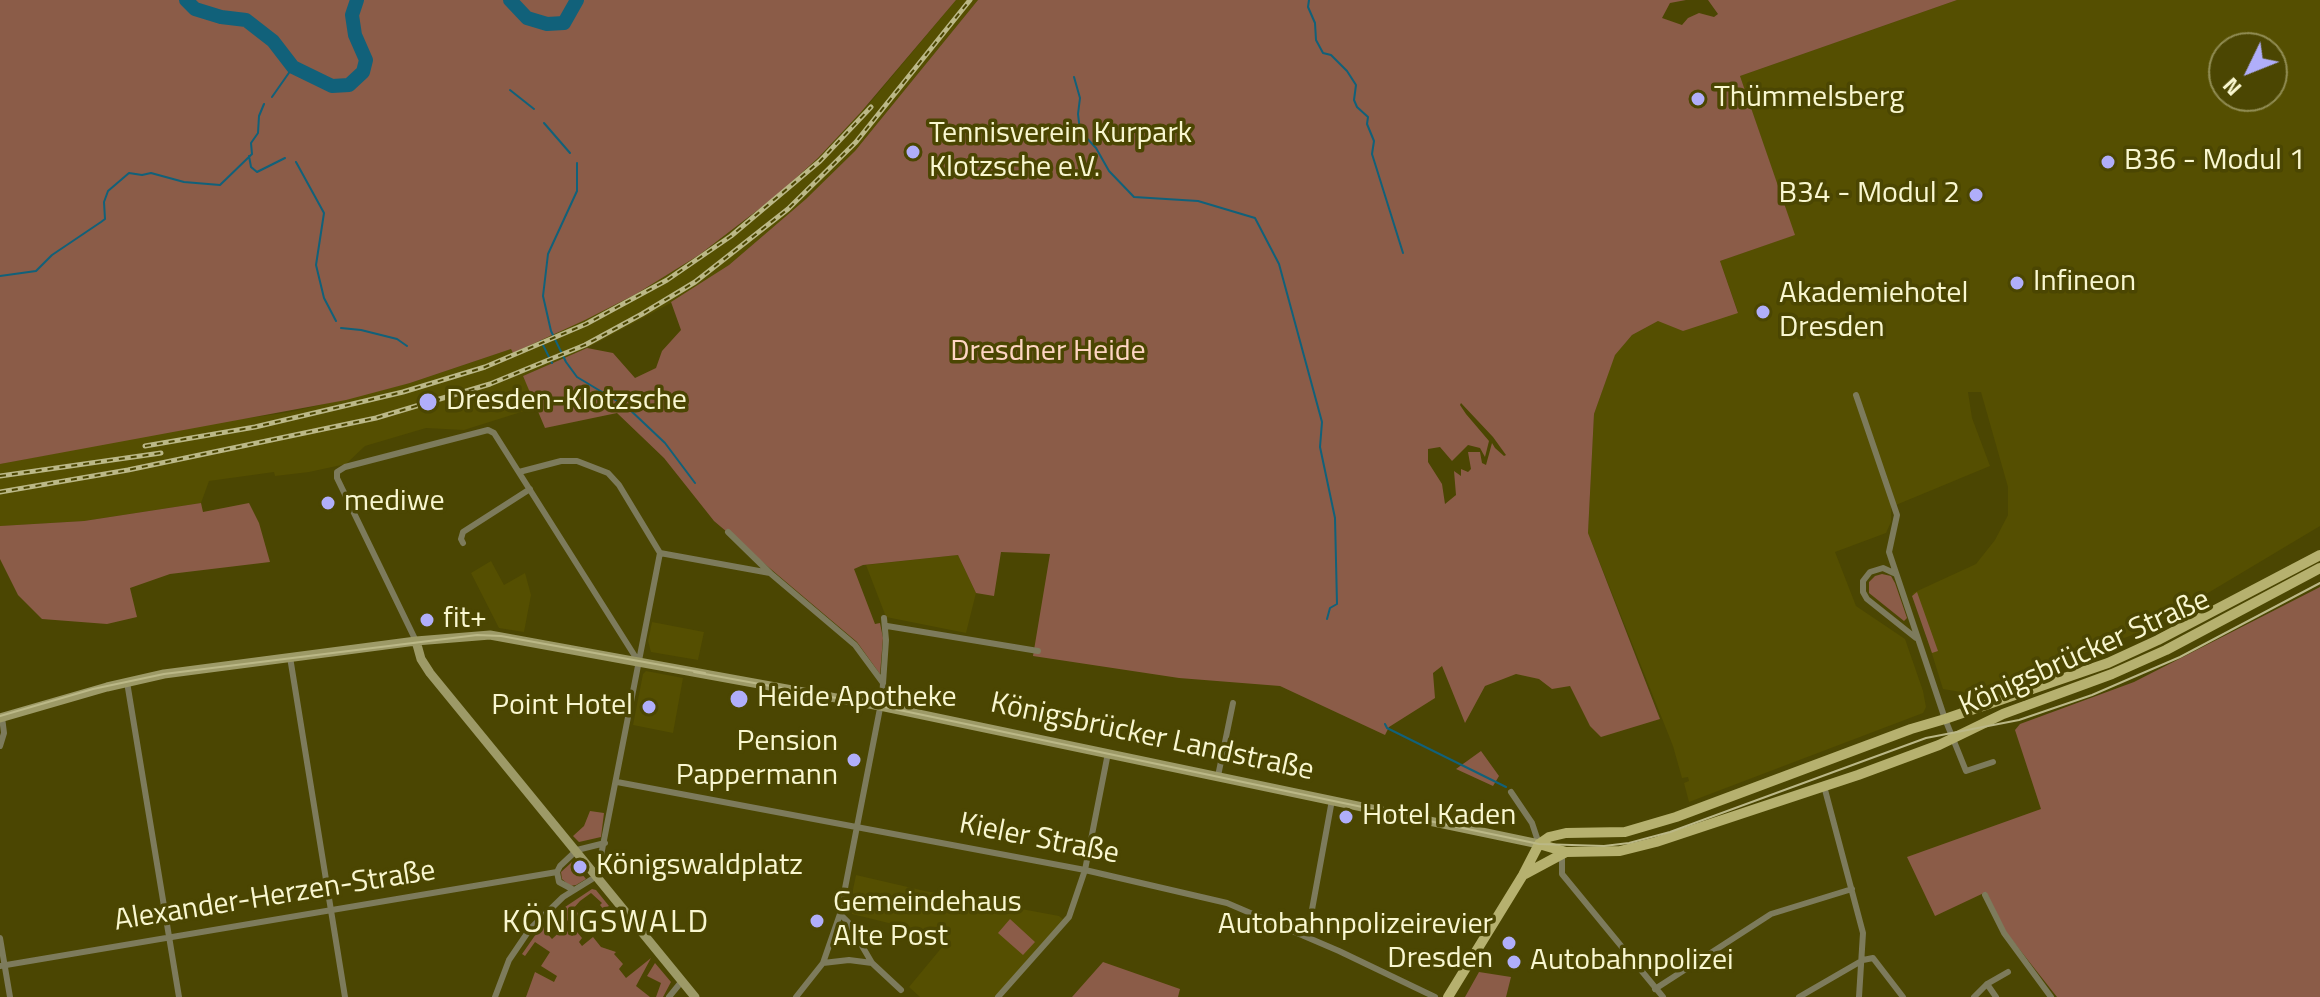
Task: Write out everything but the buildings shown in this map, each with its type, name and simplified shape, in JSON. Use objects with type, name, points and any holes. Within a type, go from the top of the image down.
[{"type":"main road","name":"Königsbrücker Straße","points":[[1945,719],[2108,663],[2320,555]]},
{"type":"main road","name":"Königsbrücker Straße","points":[[1954,738],[2003,714],[2112,674],[2166,650],[2320,568]]},
{"type":"main road","name":"Königsbrücker Landstraße","points":[[1,717],[127,682],[205,667],[490,635],[880,706],[1539,844],[1549,837],[1566,833],[1593,834],[1639,829],[1945,719]]},
{"type":"main road","points":[[416,641],[421,659],[430,673],[695,997]]},
{"type":"main road","points":[[1523,875],[1564,854],[1620,851],[1656,842],[1824,786],[1954,738]]},
{"type":"main road","points":[[1448,997],[1539,844],[1564,854]]},
{"type":"street","points":[[1856,395],[1897,515],[1888,547],[1945,719],[1966,771],[1993,762]]},
{"type":"street","points":[[416,641],[337,478],[337,472],[345,467],[484,430],[494,433],[638,661]]},
{"type":"street","points":[[495,997],[509,960],[542,916],[572,889],[597,876],[660,553],[619,485],[608,473],[577,461],[561,461],[519,472]]},
{"type":"street","points":[[463,543],[463,532],[530,489]]},
{"type":"street","points":[[728,532],[770,573],[855,645],[883,683]]},
{"type":"street","points":[[660,553],[770,573]]},
{"type":"street","points":[[1896,574],[1883,568],[1870,572],[1863,581],[1863,592],[1867,599],[1917,639]]},
{"type":"street","points":[[796,997],[823,963],[840,914],[880,706],[887,626],[884,618]]},
{"type":"street","points":[[887,626],[1038,651]]},
{"type":"street","points":[[290,657],[345,997]]},
{"type":"street","points":[[127,682],[179,997]]},
{"type":"street","points":[[1218,776],[1233,703]]},
{"type":"street","points":[[0,746],[4,733],[1,717]]},
{"type":"street","points":[[998,997],[1069,917],[1085,870],[1108,753]]},
{"type":"street","name":"Kieler Straße","points":[[617,782],[1085,870],[1227,903],[1435,997]]},
{"type":"street","points":[[1824,786],[1863,933],[1859,997]]},
{"type":"street","points":[[1511,792],[1532,823],[1539,844]]},
{"type":"street","points":[[1307,937],[1332,800]]},
{"type":"street","points":[[572,889],[559,882],[557,872],[564,860],[577,850],[605,843]]},
{"type":"street","points":[[1564,854],[1562,874],[1663,997]]},
{"type":"street","name":"Alexander-Herzen-Straße","points":[[2,966],[557,872]]},
{"type":"street","points":[[1655,989],[1771,914],[1852,889]]},
{"type":"street","points":[[1985,895],[2004,933],[2051,997]]},
{"type":"street","points":[[840,914],[872,963],[901,990]]},
{"type":"street","points":[[0,938],[2,966],[10,997]]},
{"type":"street","points":[[1799,997],[1863,960],[1873,958],[1903,997]]},
{"type":"street","points":[[823,963],[849,960],[872,963]]},
{"type":"street","points":[[1974,997],[1987,984],[2008,972]]},
{"type":"street","points":[[669,997],[682,981]]},
{"type":"street","points":[[1987,984],[1996,997]]},
{"type":"shaded area","points":[[956,0],[978,0],[855,151],[806,200],[729,265],[680,298],[587,348],[523,376],[537,407],[464,430],[426,428],[365,446],[346,464],[309,472],[275,476],[274,472],[209,481],[201,503],[84,521],[0,526],[0,464],[206,424],[291,412],[410,383],[511,349],[513,353],[636,294],[699,255],[747,219],[818,158],[874,98]]},
{"type":"shaded area","name":"Infineon","points":[[1957,0],[2320,0],[2320,526],[2146,630],[1973,694],[1943,689],[1913,593],[1976,564],[1995,540],[2008,515],[2008,487],[1981,392],[1968,392],[1972,418],[1990,466],[1891,507],[1891,522],[1886,533],[1835,552],[1856,606],[1905,639],[1923,691],[1926,707],[1923,713],[1689,802],[1684,783],[1689,781],[1688,777],[1682,778],[1673,746],[1588,533],[1594,414],[1615,354],[1632,335],[1658,321],[1738,312],[1720,261],[1794,235],[1740,76]]},
{"type":"shaded area","points":[[958,555],[976,593],[966,633],[886,617],[866,565]]},
{"type":"shaded area","points":[[491,561],[504,585],[525,573],[531,595],[524,632],[499,628],[471,573]]},
{"type":"shaded area","points":[[652,622],[704,632],[698,660],[651,652],[648,641]]},
{"type":"shaded area","points":[[646,671],[683,678],[673,733],[633,725]]},
{"type":"shaded area","points":[[856,875],[1059,916],[1064,920],[995,997],[920,997],[909,987],[943,946],[921,931],[852,914],[850,904]]},
{"type":"green space","points":[[0,0],[956,0],[861,112],[818,158],[776,196],[699,255],[636,294],[585,320],[513,353],[511,349],[410,383],[346,400],[0,464]]},
{"type":"green space","name":"Dresdner Heide","points":[[978,0],[1686,0],[1670,3],[1662,18],[1682,25],[1699,13],[1714,17],[1718,14],[1708,0],[1957,0],[1740,76],[1795,235],[1720,261],[1738,313],[1683,331],[1658,321],[1632,335],[1615,355],[1594,414],[1588,533],[1660,719],[1601,737],[1590,726],[1570,686],[1552,689],[1539,679],[1516,674],[1485,686],[1465,723],[1442,666],[1433,673],[1435,698],[1389,727],[1385,735],[1280,686],[1179,678],[1033,656],[1050,554],[1001,552],[994,596],[976,593],[958,555],[863,565],[854,569],[875,624],[880,623],[883,638],[880,674],[857,642],[714,521],[664,458],[617,413],[545,428],[523,376],[587,348],[613,353],[635,378],[656,368],[662,351],[681,330],[671,302],[729,265],[806,199],[855,151]],"holes":[[[1461,403],[1506,455],[1492,443],[1486,465],[1482,463],[1480,452],[1468,452],[1471,469],[1468,472],[1461,469],[1461,476],[1454,471],[1456,495],[1445,504],[1442,484],[1428,462],[1428,449],[1440,447],[1452,461],[1468,445],[1480,448],[1485,457],[1489,441],[1466,414]]]},
{"type":"green space","points":[[201,503],[203,512],[249,503],[259,523],[270,562],[170,574],[130,588],[137,617],[107,624],[42,619],[18,595],[0,559],[0,526],[84,521]]},
{"type":"green space","points":[[1882,574],[1891,576],[1895,583],[1907,618],[1904,621],[1869,593],[1869,582]]},
{"type":"green space","points":[[2320,587],[2320,997],[2057,997],[2005,931],[1986,892],[1935,916],[1907,857],[2041,809],[2015,730],[2020,724],[2134,682]]},
{"type":"green space","points":[[1917,592],[1938,651],[1932,653],[1912,596]]},
{"type":"green space","points":[[1481,751],[1499,776],[1493,786],[1456,769]]},
{"type":"green space","points":[[590,811],[604,813],[601,837],[579,842],[573,836],[584,826]]},
{"type":"green space","points":[[572,862],[586,879],[570,886],[562,879],[561,872]]},
{"type":"green space","points":[[592,889],[609,906],[604,910],[600,905],[602,903],[591,893],[572,910],[583,921],[575,929],[559,911]]},
{"type":"green space","points":[[553,916],[556,919],[544,930],[552,939],[564,928],[572,936],[577,932],[582,938],[579,942],[582,946],[593,937],[601,947],[616,952],[614,954],[623,964],[619,969],[626,978],[651,958],[636,986],[650,997],[526,997],[535,972],[554,982],[557,976],[541,966],[550,952],[535,942],[525,956],[522,954],[543,924]]},
{"type":"green space","points":[[1010,919],[1035,942],[1023,955],[998,933]]},
{"type":"green space","points":[[1103,962],[1180,989],[1178,997],[1072,997]]},
{"type":"green space","points":[[655,963],[671,982],[663,997],[656,997],[661,983],[647,976]]},
{"type":"green space","points":[[1479,972],[1511,977],[1506,997],[1465,997]]},
{"type":"waterway","points":[[186,0],[195,9],[246,20],[273,41],[293,67],[332,86],[349,85],[363,72],[366,60],[355,35],[352,15],[357,0]]},
{"type":"waterway","points":[[510,0],[527,18],[547,24],[564,23],[577,0]]},
{"type":"waterway","points":[[1309,0],[1316,40],[1323,53],[1331,55],[1347,71],[1356,85],[1354,100],[1357,107],[1368,117],[1367,124],[1374,141],[1372,154],[1403,253]]},
{"type":"waterway","points":[[272,97],[293,67]]},
{"type":"waterway","points":[[1074,77],[1080,98],[1080,131],[1096,148],[1109,171],[1134,197],[1198,201],[1255,218],[1279,264],[1322,422],[1320,447],[1335,518],[1337,604],[1330,608],[1327,619]]},
{"type":"waterway","points":[[510,90],[534,109]]},
{"type":"waterway","points":[[0,276],[36,271],[52,255],[105,219],[104,202],[108,191],[129,173],[151,173],[184,182],[220,185],[252,154],[251,143],[258,133],[259,116],[264,104]]},
{"type":"waterway","points":[[544,123],[570,153]]},
{"type":"waterway","points":[[249,156],[251,167],[257,172],[285,158]]},
{"type":"waterway","points":[[296,162],[324,213],[316,265],[324,298],[336,321]]},
{"type":"waterway","points":[[577,163],[577,191],[548,254],[543,296],[551,331],[577,377],[627,407],[665,443],[695,483]]},
{"type":"waterway","points":[[341,328],[397,339],[407,346]]},
{"type":"waterway","points":[[541,341],[552,363]]},
{"type":"waterway","points":[[1385,724],[1387,728],[1506,787]]},
{"type":"tram line","points":[[694,672],[880,706],[1539,844],[1604,846],[1670,832],[1926,738],[2019,720],[2092,695],[2180,657],[2320,583]]},
{"type":"tram line","points":[[0,716],[93,689],[164,674],[477,635],[501,636],[705,673]]},
{"type":"railway","points":[[0,492],[128,470],[376,418],[490,384],[585,345],[695,282],[788,209],[856,142],[970,0]]},
{"type":"railway","points":[[145,446],[255,427],[403,392],[485,367],[586,324],[667,280],[731,236],[820,161],[871,107]]},
{"type":"railway","points":[[0,476],[161,453]]},
{"type":"place","name":"Thümmelsberg","points":[[1698,99]]},
{"type":"place","name":"Tennisverein Kurpark Klotzsche e.V.","points":[[913,152]]},
{"type":"place","name":"B36 - Modul 1","points":[[2108,162]]},
{"type":"place","name":"B34 - Modul 2","points":[[1976,195]]},
{"type":"place","name":"Infineon","points":[[2017,283]]},
{"type":"place","name":"Akademiehotel Dresden","points":[[1763,312]]},
{"type":"place","name":"Dresden-Klotzsche","points":[[428,402]]},
{"type":"place","name":"mediwe","points":[[328,503]]},
{"type":"place","name":"fit+","points":[[427,620]]},
{"type":"place","name":"Heide Apotheke","points":[[739,699]]},
{"type":"place","name":"Point Hotel","points":[[649,707]]},
{"type":"place","name":"Pension Pappermann","points":[[854,760]]},
{"type":"place","name":"Hotel Kaden","points":[[1346,817]]},
{"type":"place","name":"Königswaldplatz","points":[[580,867]]},
{"type":"place","name":"Gemeindehaus Alte Post","points":[[817,921]]},
{"type":"place","name":"Autobahnpolizeirevier Dresden","points":[[1509,943]]},
{"type":"place","name":"Autobahnpolizei","points":[[1514,962]]},
{"type":"district","name":"KÖNIGSWALD","points":[[606,924]]}]
